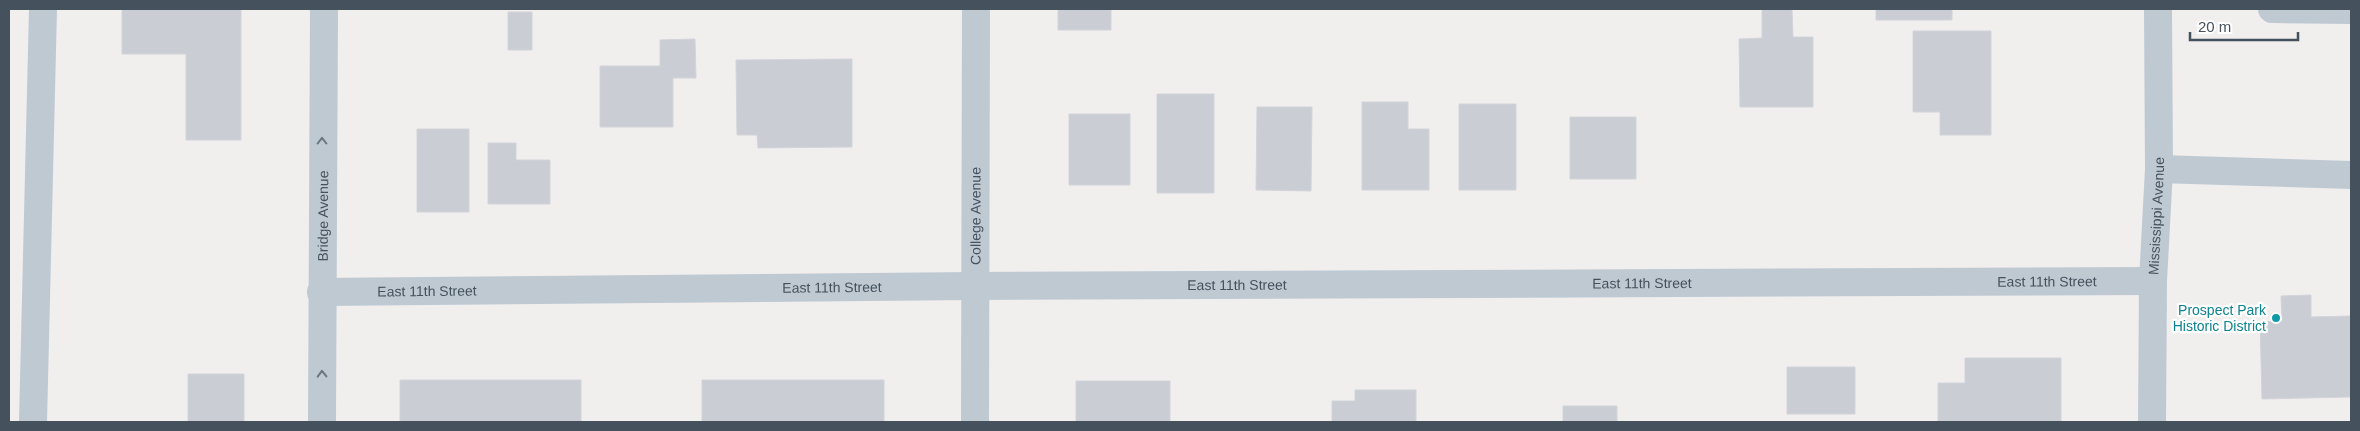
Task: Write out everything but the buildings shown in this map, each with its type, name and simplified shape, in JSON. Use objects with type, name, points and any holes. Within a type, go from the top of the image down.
[{"type":"street","points":[[33,422],[43,9]]},
{"type":"street","name":"Bridge Avenue","points":[[322,422],[321,292],[324,9]]},
{"type":"street","name":"College Avenue","points":[[975,422],[976,9]]},
{"type":"street","name":"Mississippi Avenue","points":[[2152,422],[2153,281],[2159,169],[2158,9]]},
{"type":"street","points":[[2272,9],[2351,10]]},
{"type":"street","points":[[2159,169],[2351,175]]},
{"type":"street","name":"East 11th Street","points":[[321,292],[975,286],[2153,281]]},
{"type":"place","name":"Prospect Park Historic District","points":[[2276,318]]}]
